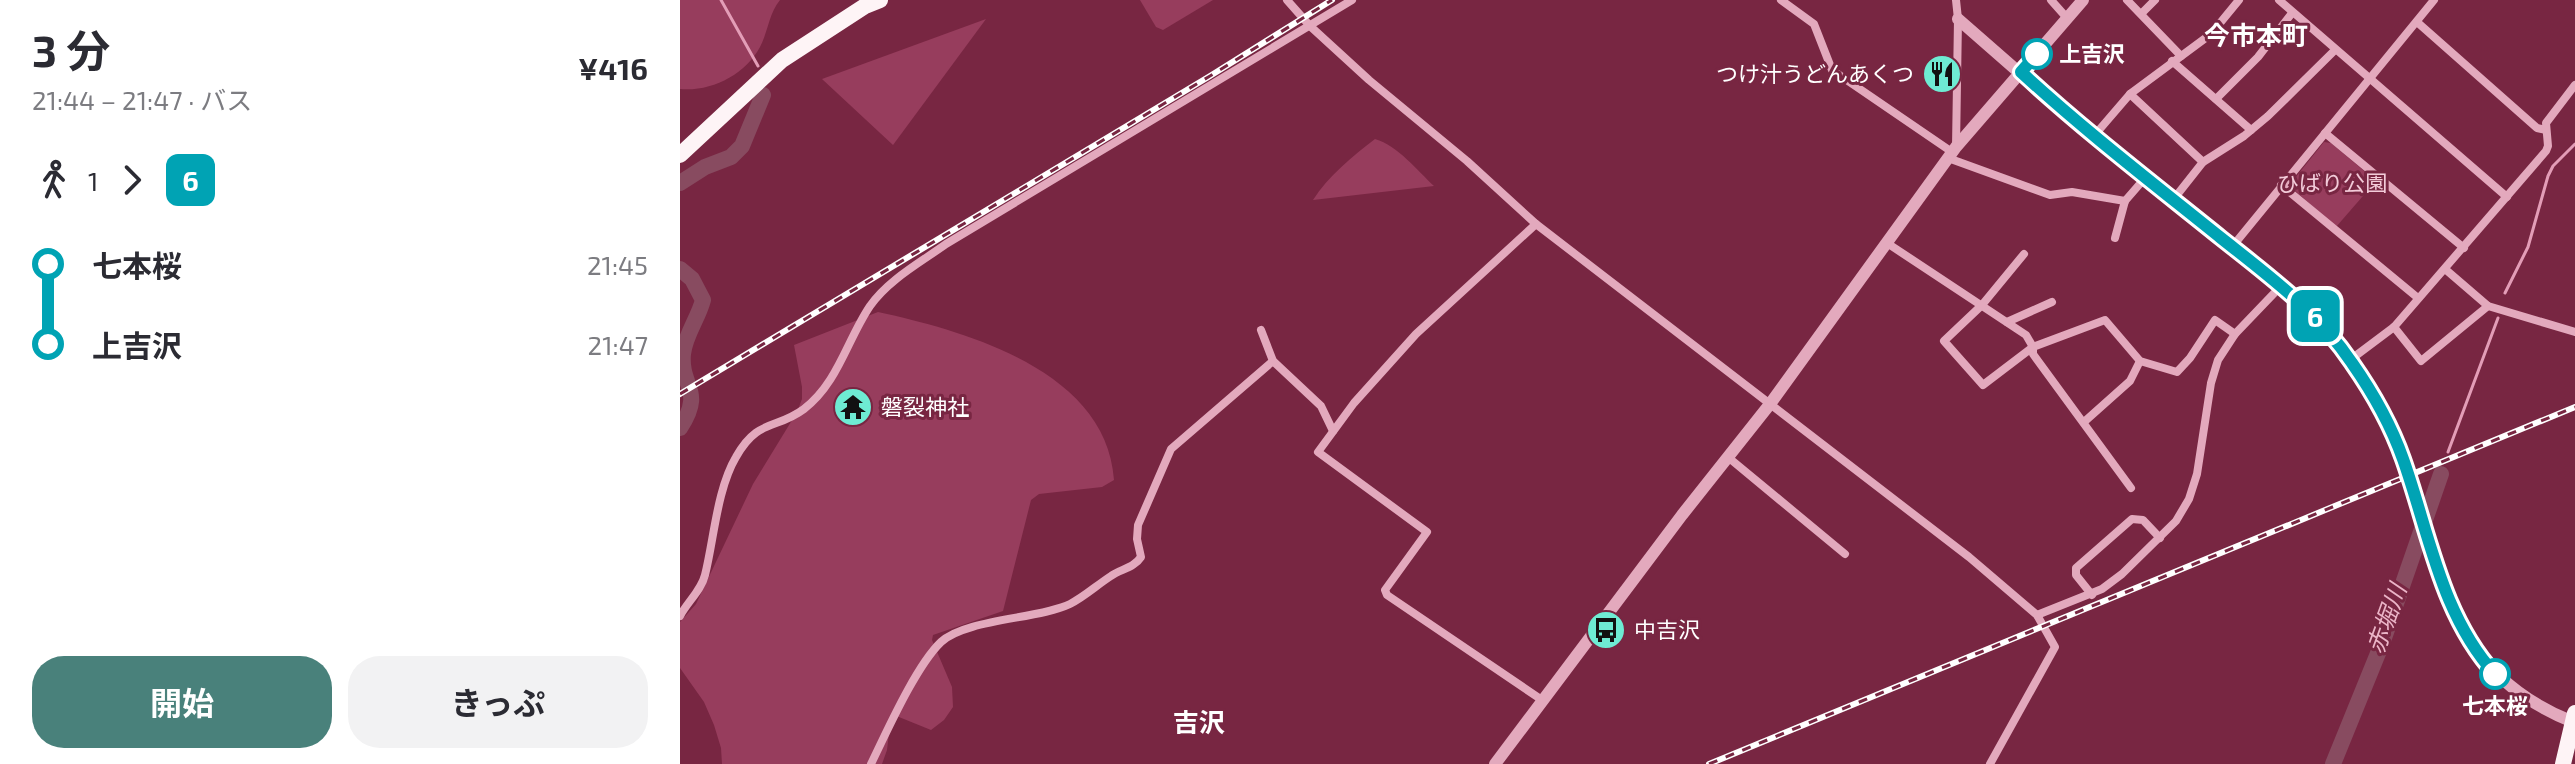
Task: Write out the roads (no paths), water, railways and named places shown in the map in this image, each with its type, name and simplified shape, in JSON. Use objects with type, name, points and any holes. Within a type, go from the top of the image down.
[{"type":"highway","points":[[680,155],[782,60],[865,6],[880,0]]},
{"type":"highway","points":[[2563,764],[2574,719]]},
{"type":"street","points":[[1287,0],[1310,26],[1536,224],[1969,557],[2037,615],[2055,647],[1990,764]]},
{"type":"street","points":[[680,616],[688,600],[697,594],[705,576],[726,476],[737,455],[756,430],[802,410],[819,394],[836,371],[872,302],[905,273],[946,244],[1352,0]]},
{"type":"street","points":[[1781,0],[1814,24],[1832,70],[1952,152],[2050,195],[2072,192],[2125,201]]},
{"type":"street","points":[[2051,0],[2067,18]]},
{"type":"street","points":[[1495,764],[1682,515],[1770,404],[1952,152],[2083,0]]},
{"type":"street","points":[[2127,0],[2181,56]]},
{"type":"street","points":[[2142,13],[2155,0]]},
{"type":"street","points":[[2093,137],[2130,94],[2211,34],[2239,0]]},
{"type":"street","points":[[2279,0],[2507,197]]},
{"type":"street","points":[[2232,247],[2434,0]]},
{"type":"street","points":[[1952,152],[1957,6]]},
{"type":"street","points":[[1957,6],[2021,72],[2093,137],[2316,317],[2350,360],[2394,435],[2457,621],[2495,674],[2520,695],[2553,714],[2574,719]]},
{"type":"street","points":[[2216,99],[2258,57],[2292,13]]},
{"type":"street","points":[[2417,22],[2537,128],[2546,130]]},
{"type":"street","points":[[2173,200],[2203,162],[2251,130],[2294,93],[2335,50]]},
{"type":"street","points":[[2172,61],[2251,130]]},
{"type":"street","points":[[2350,360],[2394,327],[2548,149],[2546,123],[2575,85]]},
{"type":"street","points":[[2130,94],[2203,162]]},
{"type":"street","points":[[2325,133],[2464,248]]},
{"type":"street","points":[[2115,238],[2125,201],[2145,178]]},
{"type":"street","points":[[2281,185],[2418,298]]},
{"type":"street","points":[[1536,224],[1416,334],[1354,403],[1318,452],[1427,532],[1385,590],[1387,595],[1542,700]]},
{"type":"street","points":[[1887,243],[2026,335],[2033,347],[2033,354],[2131,488]]},
{"type":"street","points":[[2024,254],[1982,305],[1944,341],[1983,385],[2033,347],[2105,320],[2140,361],[2177,372],[2215,320],[2235,334]]},
{"type":"street","points":[[2445,269],[2488,306],[2575,332]]},
{"type":"street","points":[[2037,615],[2092,595],[2114,581],[2160,538],[2183,511],[2200,461],[2215,366],[2235,334],[2281,286]]},
{"type":"street","points":[[2007,322],[2052,302]]},
{"type":"street","points":[[2394,327],[2421,361],[2488,306]]},
{"type":"street","points":[[1261,330],[1273,361],[1321,406],[1333,431]]},
{"type":"street","points":[[871,764],[897,712],[942,641],[967,630],[1069,604],[1115,573],[1136,564],[1141,557],[1138,525],[1171,449],[1273,361]]},
{"type":"street","points":[[2084,422],[2130,381],[2140,361]]},
{"type":"street","points":[[1729,458],[1845,554]]},
{"type":"street","points":[[2092,595],[2076,575],[2076,568],[2132,519],[2143,520],[2160,538]]},
{"type":"waterway","points":[[721,0],[758,66]]},
{"type":"waterway","points":[[680,183],[705,167],[731,157],[742,146],[763,95]]},
{"type":"waterway","name":"赤堀川","points":[[2505,293],[2528,247],[2548,176],[2553,166],[2575,144]]},
{"type":"waterway","points":[[680,269],[692,279],[703,300],[684,347],[683,365],[691,405],[680,428]]},
{"type":"waterway","name":"赤堀川","points":[[2448,452],[2498,318]]},
{"type":"waterway","name":"赤堀川","points":[[2333,764],[2383,641],[2441,474]]},
{"type":"railway","points":[[680,394],[1332,0]]},
{"type":"railway","points":[[1709,764],[2575,407]]},
{"type":"place","name":"上吉沢","points":[[2037,54]]},
{"type":"place","name":"つけ汁うどんあくつ","points":[[1942,74]]},
{"type":"place","name":"磐裂神社","points":[[853,407]]},
{"type":"place","name":"中吉沢","points":[[1606,630]]},
{"type":"place","name":"七本桜","points":[[2495,674]]},
{"type":"district","name":"今市本町","points":[[2256,36]]},
{"type":"district","name":"吉沢","points":[[1199,723]]},
{"type":"park label","name":"ひばり公園","points":[[2332,183]]}]
